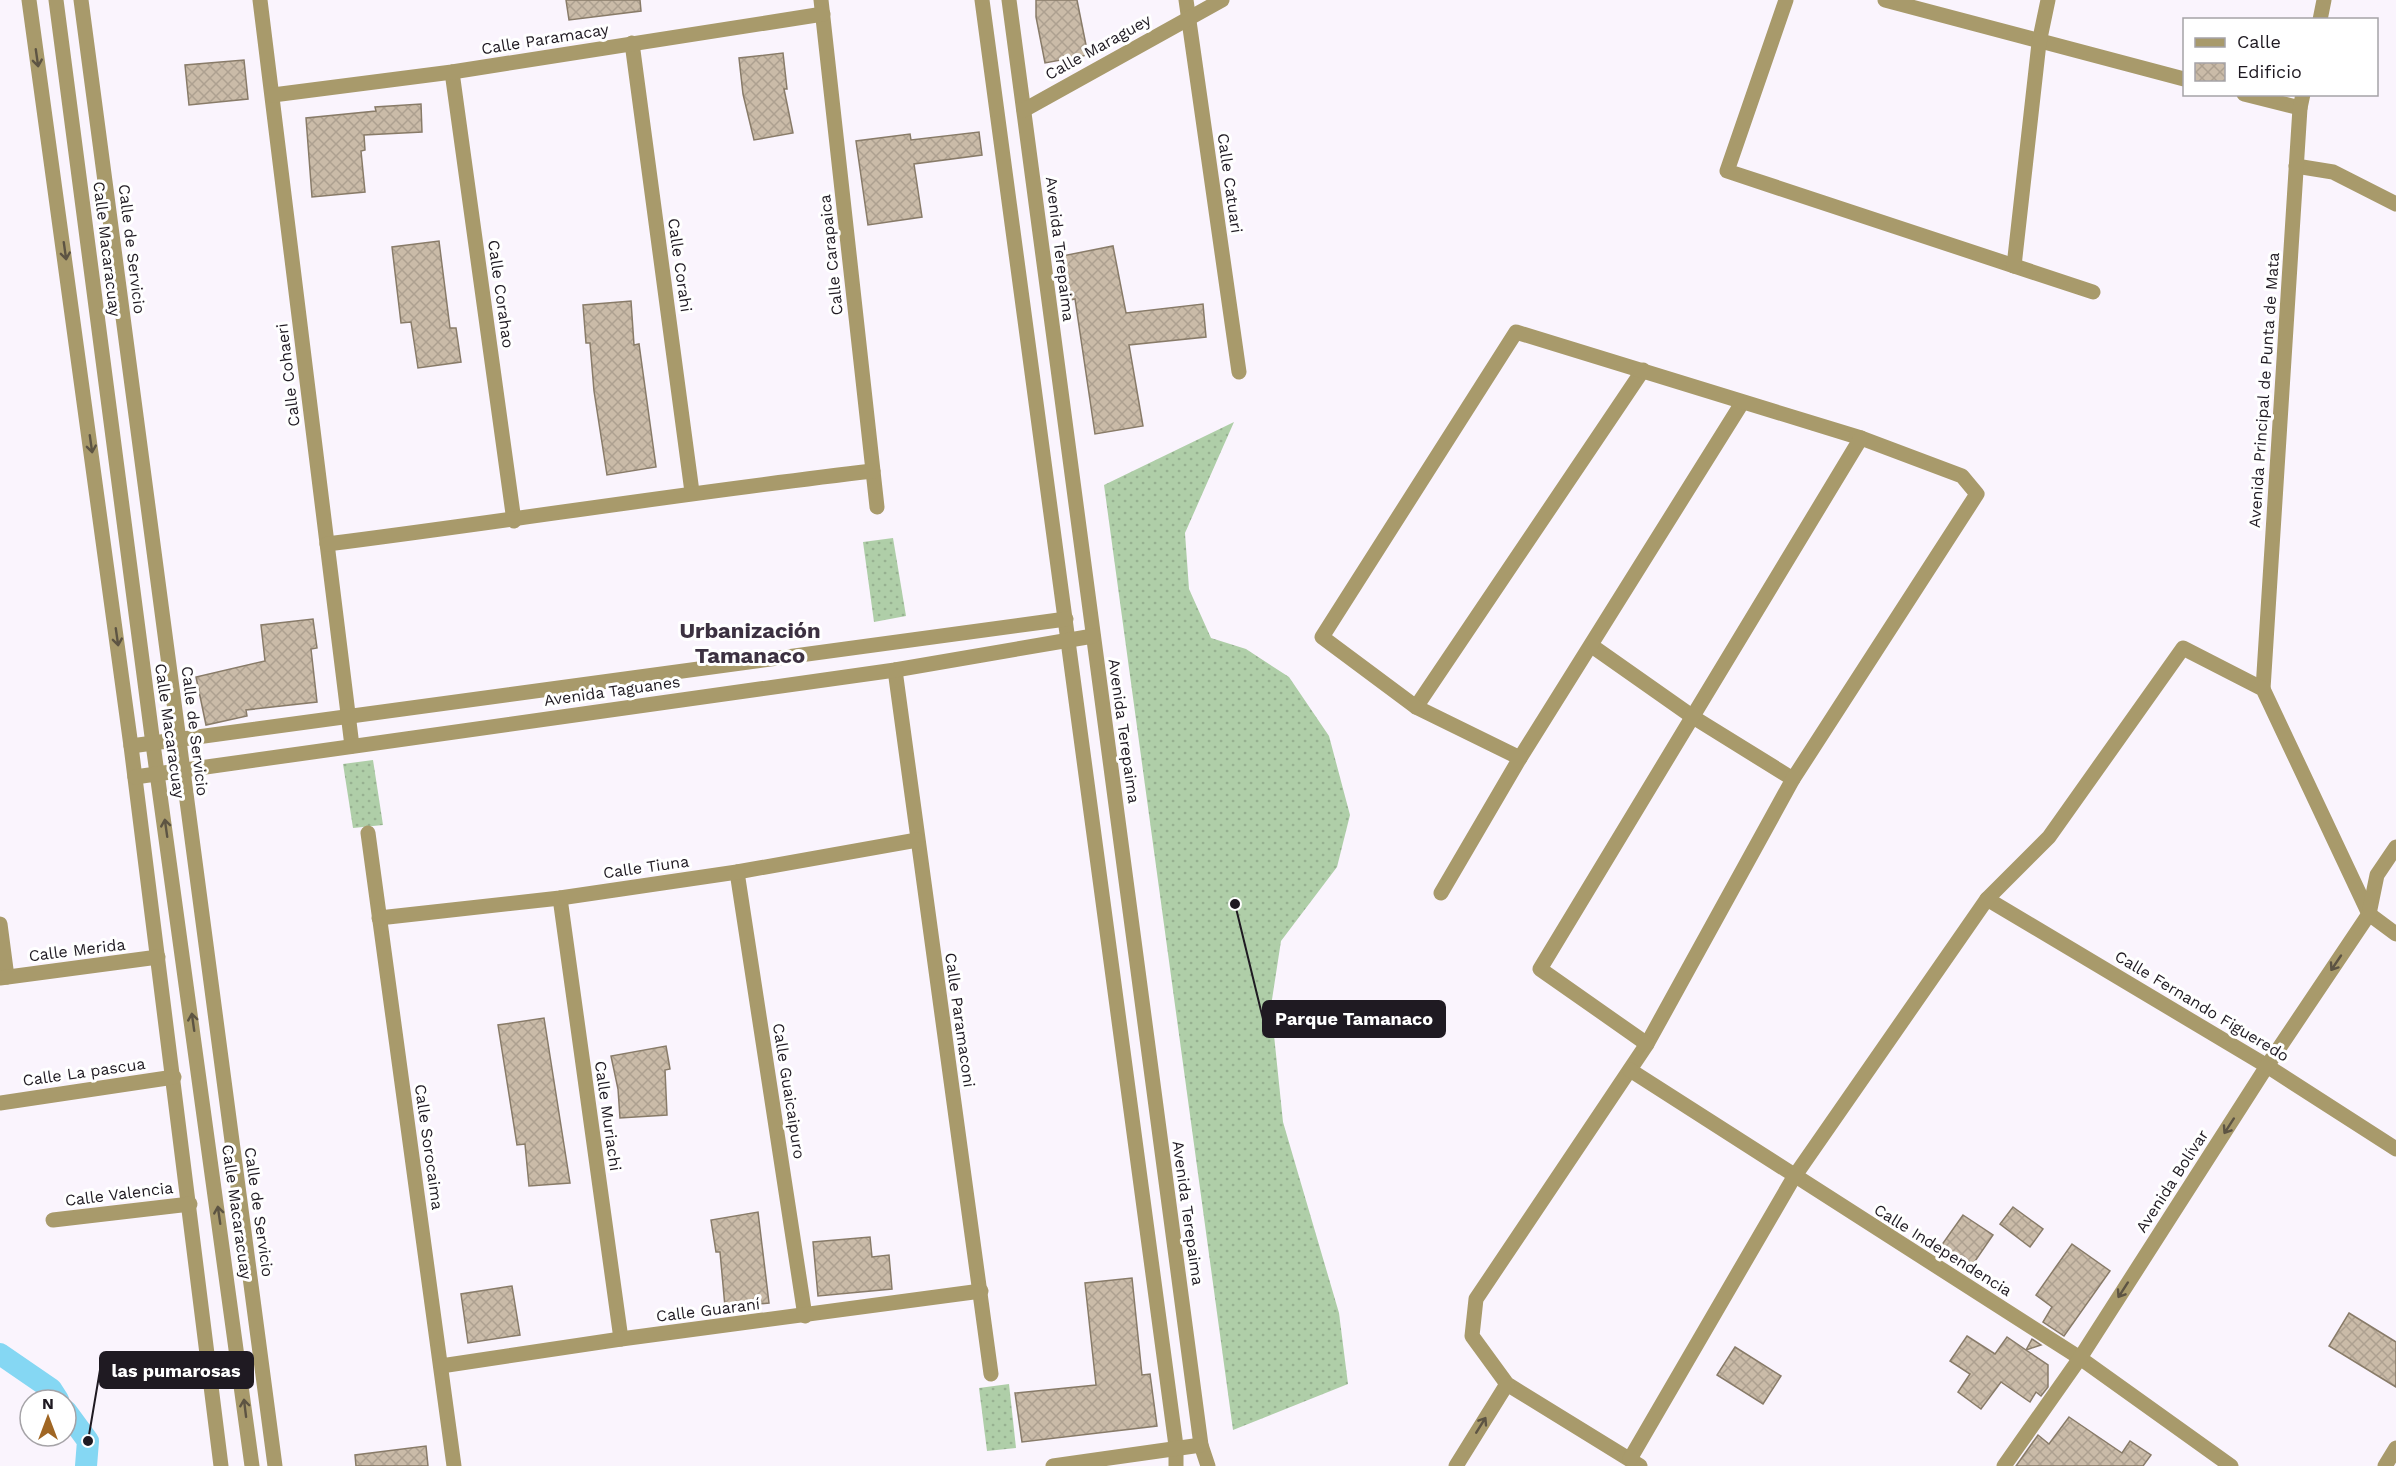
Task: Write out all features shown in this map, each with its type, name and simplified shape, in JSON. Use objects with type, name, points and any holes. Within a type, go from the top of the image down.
[{"type":"street","points":[[29,0],[131,746],[221,1466]]},
{"type":"street","name":"Calle Macaracuay","points":[[56,0],[153,744],[159,774],[252,1466]]},
{"type":"street","name":"Calle de Servicio","points":[[81,0],[275,1466]]},
{"type":"street","name":"Calle Cohaeri","points":[[260,0],[352,746]]},
{"type":"street","points":[[982,0],[1176,1446],[1176,1466]]},
{"type":"street","name":"Avenida Terepaima","points":[[1009,0],[1201,1444],[1208,1466]]},
{"type":"street","name":"Calle Catuari","points":[[1186,0],[1239,372]]},
{"type":"street","name":"Calle Maraguey","points":[[1024,110],[1222,0]]},
{"type":"street","points":[[1786,0],[1727,171],[2093,292]]},
{"type":"street","points":[[1885,0],[2039,43],[2183,79]]},
{"type":"street","points":[[2014,266],[2039,43],[2048,0]]},
{"type":"street","points":[[2320,18],[2324,0]]},
{"type":"street","name":"Calle Paramacay","points":[[273,95],[452,72],[632,43],[822,7]]},
{"type":"street","name":"Calle Carapaica","points":[[822,7],[877,507]]},
{"type":"street","name":"Calle Corahi","points":[[632,43],[692,492]]},
{"type":"street","name":"Calle Corahao","points":[[452,72],[514,520]]},
{"type":"street","points":[[2260,96],[2301,101]]},
{"type":"street","name":"Avenida Principal de Punta de Mata","points":[[2263,688],[2301,101]]},
{"type":"street","points":[[2296,166],[2333,172],[2396,204]]},
{"type":"street","points":[[1520,758],[1416,707],[1322,637],[1516,332],[1861,438],[1962,476],[1977,494],[1793,779],[1647,1044],[1476,1299],[1472,1336],[1507,1384],[1635,1462],[1794,1177],[1987,898],[2049,837],[2183,648],[2263,688],[2369,914],[2396,934]]},
{"type":"street","points":[[1416,707],[1643,370]]},
{"type":"street","points":[[1441,893],[1520,758],[1742,403]]},
{"type":"street","points":[[1647,1044],[1540,969],[1861,438]]},
{"type":"street","points":[[327,544],[514,520],[692,492],[873,471]]},
{"type":"street","name":"Avenida Taguanes","points":[[131,746],[1066,619]]},
{"type":"street","name":"Avenida Taguanes","points":[[135,777],[895,670],[1093,636]]},
{"type":"street","points":[[1592,646],[1693,717],[1793,779]]},
{"type":"street","name":"Calle Paramaconi","points":[[895,670],[991,1374]]},
{"type":"street","name":"Calle Sorocaima","points":[[368,833],[454,1466]]},
{"type":"street","name":"Calle Tiuna","points":[[379,918],[560,898],[737,872],[917,840]]},
{"type":"street","points":[[2369,914],[2378,875],[2396,847]]},
{"type":"street","name":"Calle Guaicaipuro","points":[[737,872],[805,1316]]},
{"type":"street","name":"Calle Muriachi","points":[[560,898],[621,1339]]},
{"type":"street","name":"Calle Fernando Figueredo","points":[[1987,898],[2267,1066],[2396,1149]]},
{"type":"street","name":"Avenida Bolívar","points":[[2004,1466],[2079,1358],[2267,1066],[2369,914]]},
{"type":"street","points":[[0,924],[3,977]]},
{"type":"street","name":"Calle Merida","points":[[3,977],[158,957]]},
{"type":"street","name":"Calle Independencia","points":[[1630,1070],[2079,1358],[2231,1466]]},
{"type":"street","name":"Calle La pascua","points":[[0,1103],[174,1077]]},
{"type":"street","name":"Calle Valencia","points":[[53,1220],[190,1204]]},
{"type":"street","name":"Calle Guaraní","points":[[441,1366],[621,1339],[981,1291]]},
{"type":"street","points":[[1456,1466],[1507,1384]]},
{"type":"street","points":[[1053,1466],[1201,1444]]},
{"type":"street","points":[[2385,1466],[2396,1448]]},
{"type":"green space","points":[[1234,422],[1185,533],[1189,589],[1211,638],[1246,649],[1289,677],[1329,736],[1350,815],[1337,867],[1281,941],[1271,1006],[1283,1122],[1339,1313],[1348,1384],[1233,1430],[1104,485]]},
{"type":"green space","points":[[893,538],[906,616],[874,622],[863,542]]},
{"type":"green space","points":[[373,760],[383,825],[353,828],[343,764]]},
{"type":"green space","points":[[1009,1384],[1016,1448],[987,1451],[979,1388]]},
{"type":"building","points":[[566,0],[640,0],[641,11],[569,20]]},
{"type":"building","points":[[1036,0],[1077,0],[1088,55],[1045,63],[1036,17]]},
{"type":"building","points":[[783,53],[787,89],[784,89],[793,133],[754,140],[743,94],[739,58]]},
{"type":"building","points":[[244,60],[248,99],[189,105],[185,65]]},
{"type":"building","points":[[421,104],[422,132],[364,135],[365,150],[361,151],[365,192],[312,197],[306,118],[376,111],[375,107]]},
{"type":"building","points":[[979,132],[982,155],[914,164],[922,217],[868,225],[856,141],[910,134],[911,140]]},
{"type":"building","points":[[439,241],[450,328],[456,328],[461,362],[418,368],[411,322],[401,323],[392,247]]},
{"type":"building","points":[[1113,246],[1126,313],[1203,304],[1206,337],[1129,345],[1143,426],[1095,434],[1075,299],[1070,300],[1062,256]]},
{"type":"building","points":[[631,301],[634,345],[639,344],[656,467],[607,475],[594,391],[590,343],[586,343],[583,305]]},
{"type":"building","points":[[313,619],[317,648],[311,649],[317,702],[246,710],[247,716],[206,725],[196,677],[265,661],[261,625]]},
{"type":"building","points":[[544,1018],[570,1183],[529,1186],[525,1144],[517,1145],[498,1025]]},
{"type":"building","points":[[666,1046],[670,1069],[665,1070],[667,1115],[620,1118],[618,1089],[611,1056]]},
{"type":"building","points":[[2013,1207],[2043,1229],[2030,1247],[2000,1224]]},
{"type":"building","points":[[758,1212],[769,1303],[725,1307],[720,1252],[716,1252],[711,1220]]},
{"type":"building","points":[[1963,1215],[1993,1235],[1971,1267],[1941,1246]]},
{"type":"building","points":[[870,1237],[872,1257],[889,1255],[892,1289],[818,1296],[813,1242]]},
{"type":"building","points":[[2072,1244],[2110,1271],[2064,1336],[2043,1322],[2052,1307],[2036,1295]]},
{"type":"building","points":[[1132,1278],[1142,1375],[1150,1374],[1157,1426],[1022,1442],[1015,1393],[1096,1385],[1085,1283]]},
{"type":"building","points":[[512,1286],[520,1335],[468,1343],[461,1294]]},
{"type":"building","points":[[2349,1313],[2396,1342],[2396,1387],[2329,1346]]},
{"type":"building","points":[[1967,1336],[1995,1354],[2007,1337],[2048,1365],[2048,1387],[2041,1396],[2036,1392],[2030,1402],[2001,1382],[1981,1409],[1958,1392],[1970,1374],[1950,1361]]},
{"type":"building","points":[[2032,1339],[2041,1345],[2026,1350]]},
{"type":"building","points":[[1735,1347],[1781,1376],[1763,1404],[1717,1375]]},
{"type":"building","points":[[2069,1417],[2122,1453],[2130,1441],[2151,1455],[2143,1466],[2016,1466],[2038,1435],[2049,1444]]},
{"type":"building","points":[[426,1446],[428,1466],[356,1466],[355,1455]]},
{"type":"waterway","points":[[0,1354],[50,1388]]},
{"type":"waterway","points":[[78,1427],[88,1441],[86,1466]]},
{"type":"place","name":"Parque Tamanaco","points":[[1235,904]]},
{"type":"place","name":"las pumarosas","points":[[88,1441]]},
{"type":"district","name":"Urbanización Tamanaco","points":[[750,642]]}]
